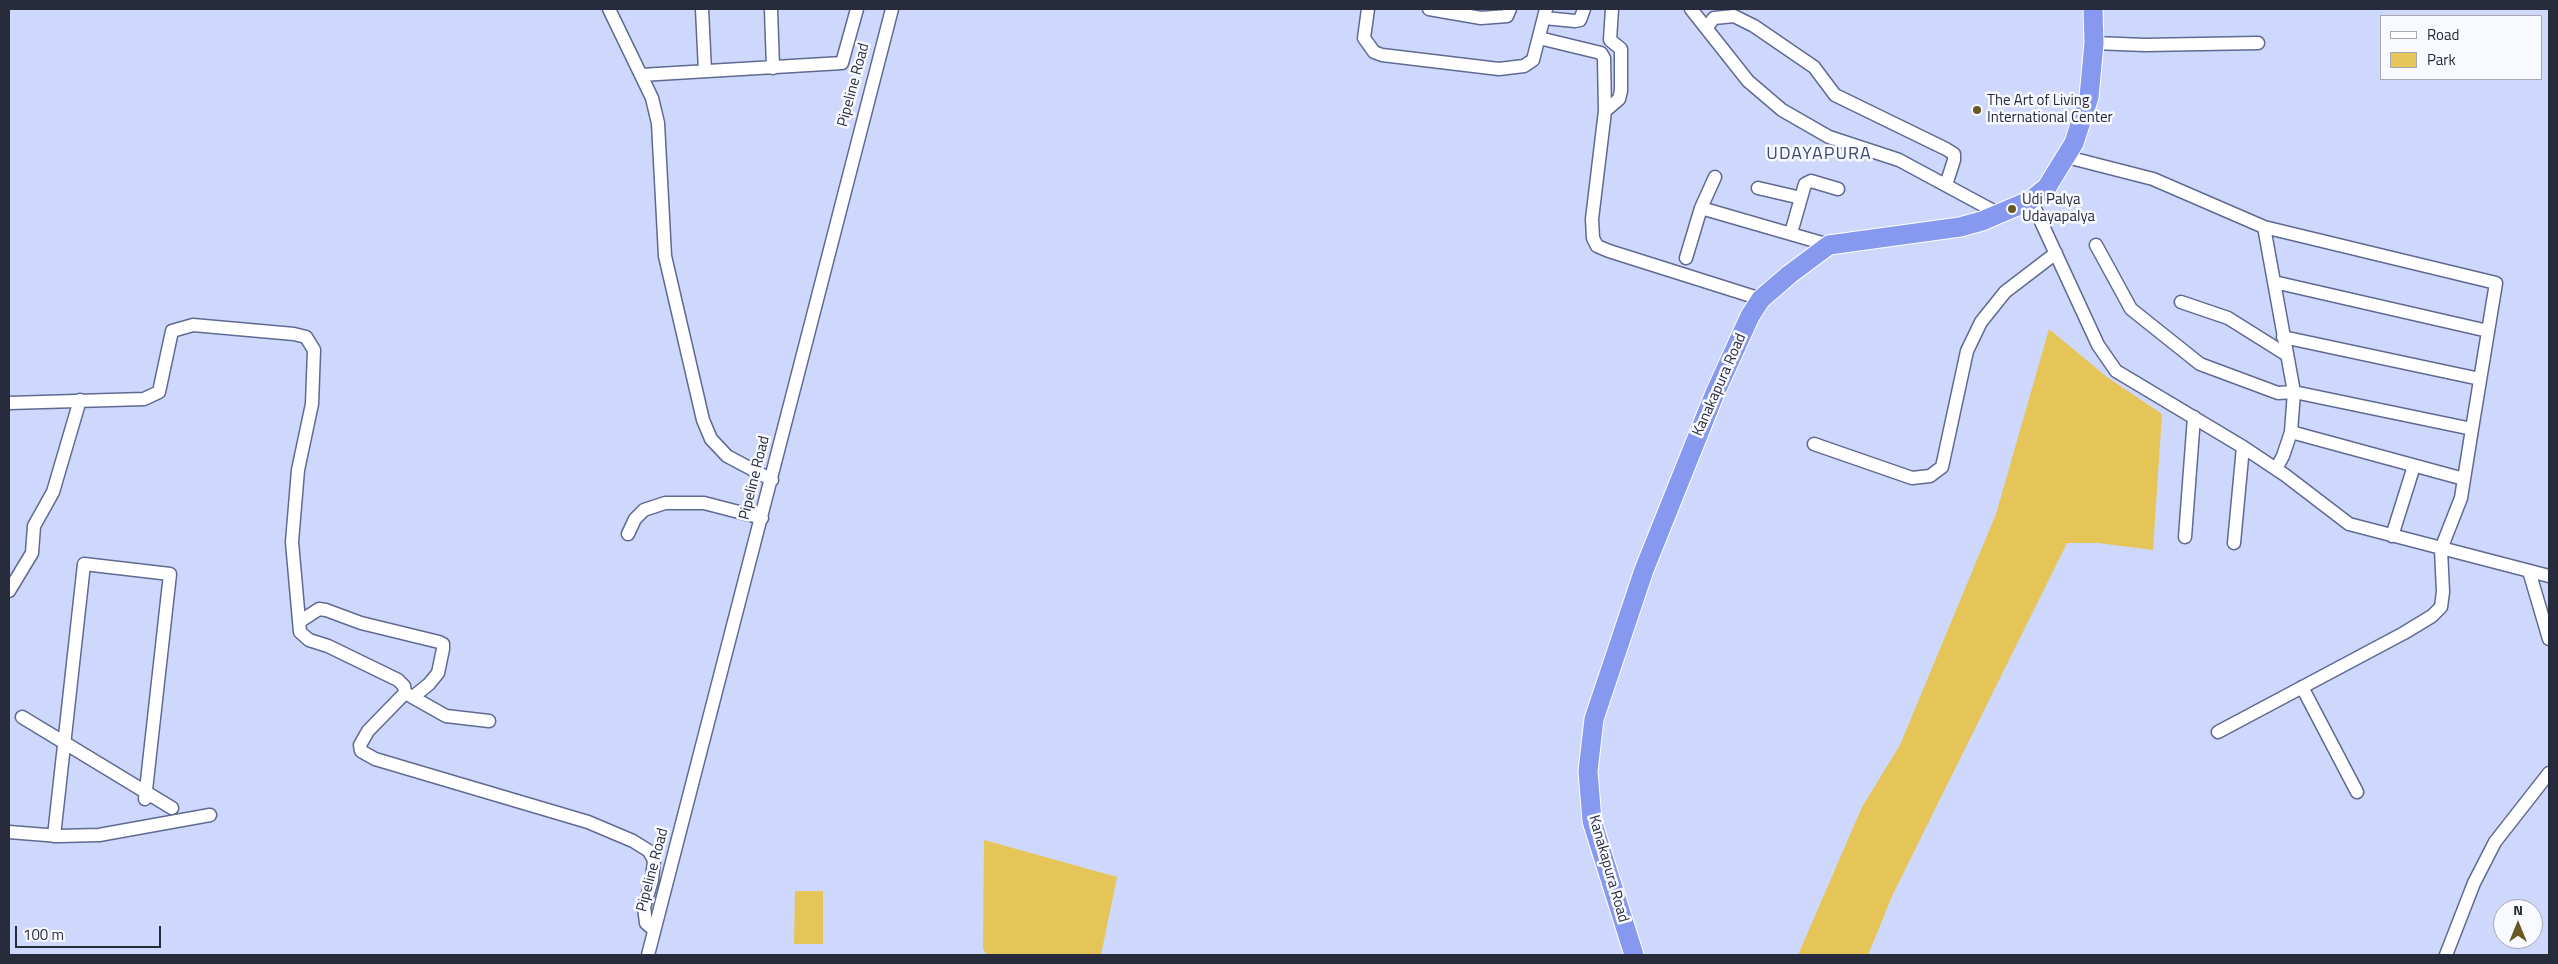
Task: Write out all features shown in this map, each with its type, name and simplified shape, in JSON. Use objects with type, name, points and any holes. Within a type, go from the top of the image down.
[{"type":"highway","name":"Kanakapura Road","points":[[1634,955],[1592,821],[1588,771],[1594,719],[1644,570],[1714,393],[1750,316],[1761,299],[1790,274],[1830,245],[1960,227],[2001,214],[2031,200],[2047,187],[2074,143],[2089,97],[2094,43],[2093,9]]},
{"type":"street","points":[[609,9],[652,98],[658,123],[665,256],[703,420],[711,439],[728,456],[772,480]]},
{"type":"street","points":[[702,9],[705,70]]},
{"type":"street","points":[[771,9],[773,68]]},
{"type":"street","points":[[641,75],[842,63],[857,9]]},
{"type":"street","name":"Pipeline Road","points":[[648,955],[772,480],[853,154],[892,9]]},
{"type":"street","points":[[1368,9],[1364,38],[1374,52],[1382,55],[1499,69],[1524,66],[1533,60],[1545,14],[1575,21],[1580,20],[1584,9]]},
{"type":"street","points":[[1429,9],[1482,18],[1507,16],[1510,9]]},
{"type":"street","points":[[1604,111],[1619,99],[1621,91],[1621,49],[1610,40],[1612,9]]},
{"type":"street","points":[[1691,9],[1748,81],[1782,110],[1829,137],[1899,160],[2001,214]]},
{"type":"street","points":[[1706,28],[1714,18],[1734,16],[1754,26],[1814,67],[1834,94],[1954,154],[1946,185]]},
{"type":"street","points":[[1539,38],[1601,53],[1604,58],[1604,111],[1592,219],[1593,238],[1597,246],[1761,299]]},
{"type":"street","points":[[2094,43],[2145,45],[2258,43]]},
{"type":"street","points":[[2067,157],[2153,179],[2264,227],[2496,283],[2461,498],[2441,548],[2443,592],[2441,607],[2432,616],[2218,732]]},
{"type":"street","points":[[1686,258],[1701,208],[1715,177]]},
{"type":"street","points":[[1791,233],[1805,184],[1811,182],[1838,189]]},
{"type":"street","points":[[1758,188],[1801,198]]},
{"type":"street","points":[[2031,200],[2098,346],[2116,371],[2243,447],[2276,469],[2349,524],[2549,576]]},
{"type":"street","points":[[1701,208],[1830,245]]},
{"type":"street","points":[[2264,227],[2294,392],[2291,432],[2284,456],[2276,469]]},
{"type":"street","points":[[2096,245],[2132,309],[2200,364],[2278,393],[2294,392],[2472,429]]},
{"type":"street","points":[[1814,444],[1912,478],[1930,476],[1942,468],[1968,351],[1981,322],[2005,292],[2056,254]]},
{"type":"street","points":[[2274,282],[2488,331]]},
{"type":"street","points":[[2181,302],[2228,318],[2287,355]]},
{"type":"street","points":[[9,402],[144,399],[159,392],[172,331],[193,325],[294,334],[306,337],[314,350],[312,404],[298,470],[292,542],[300,632],[309,640],[328,646],[398,680],[409,695],[446,716],[489,721]]},
{"type":"street","points":[[2284,337],[2480,379]]},
{"type":"street","points":[[9,591],[32,553],[34,526],[53,492],[80,400]]},
{"type":"street","points":[[2185,536],[2194,417]]},
{"type":"street","points":[[2291,432],[2464,479]]},
{"type":"street","points":[[2234,543],[2243,447]]},
{"type":"street","points":[[2392,536],[2414,466]]},
{"type":"street","points":[[628,534],[635,519],[644,510],[665,503],[704,503],[762,518]]},
{"type":"street","points":[[54,836],[84,564],[170,574],[145,795]]},
{"type":"street","points":[[2529,571],[2549,639]]},
{"type":"street","points":[[299,622],[320,609],[370,625],[442,644],[443,649],[438,673],[429,684],[409,695],[368,731],[360,745],[361,751],[375,759],[588,822],[633,841],[649,851],[654,860],[644,907],[646,923],[654,930]]},
{"type":"street","points":[[2302,687],[2357,792]]},
{"type":"street","points":[[22,717],[145,795],[172,808]]},
{"type":"street","points":[[2446,955],[2474,883],[2495,842],[2549,773]]},
{"type":"street","points":[[9,832],[54,836],[98,835],[210,815]]},
{"type":"green space","points":[[2049,329],[2107,377],[2162,414],[2153,550],[2098,543],[2067,543],[1893,894],[1868,955],[1798,955],[1862,807],[1900,745],[1996,514]]},
{"type":"green space","points":[[984,840],[1117,877],[1101,955],[987,955],[983,949]]},
{"type":"green space","points":[[795,891],[823,891],[823,944],[794,944]]},
{"type":"place","name":"The Art of Living International Center","points":[[1977,110]]},
{"type":"place","name":"Udi Palya Udayapalya","points":[[2012,209]]},
{"type":"district","name":"UDAYAPURA","points":[[1819,155]]}]
